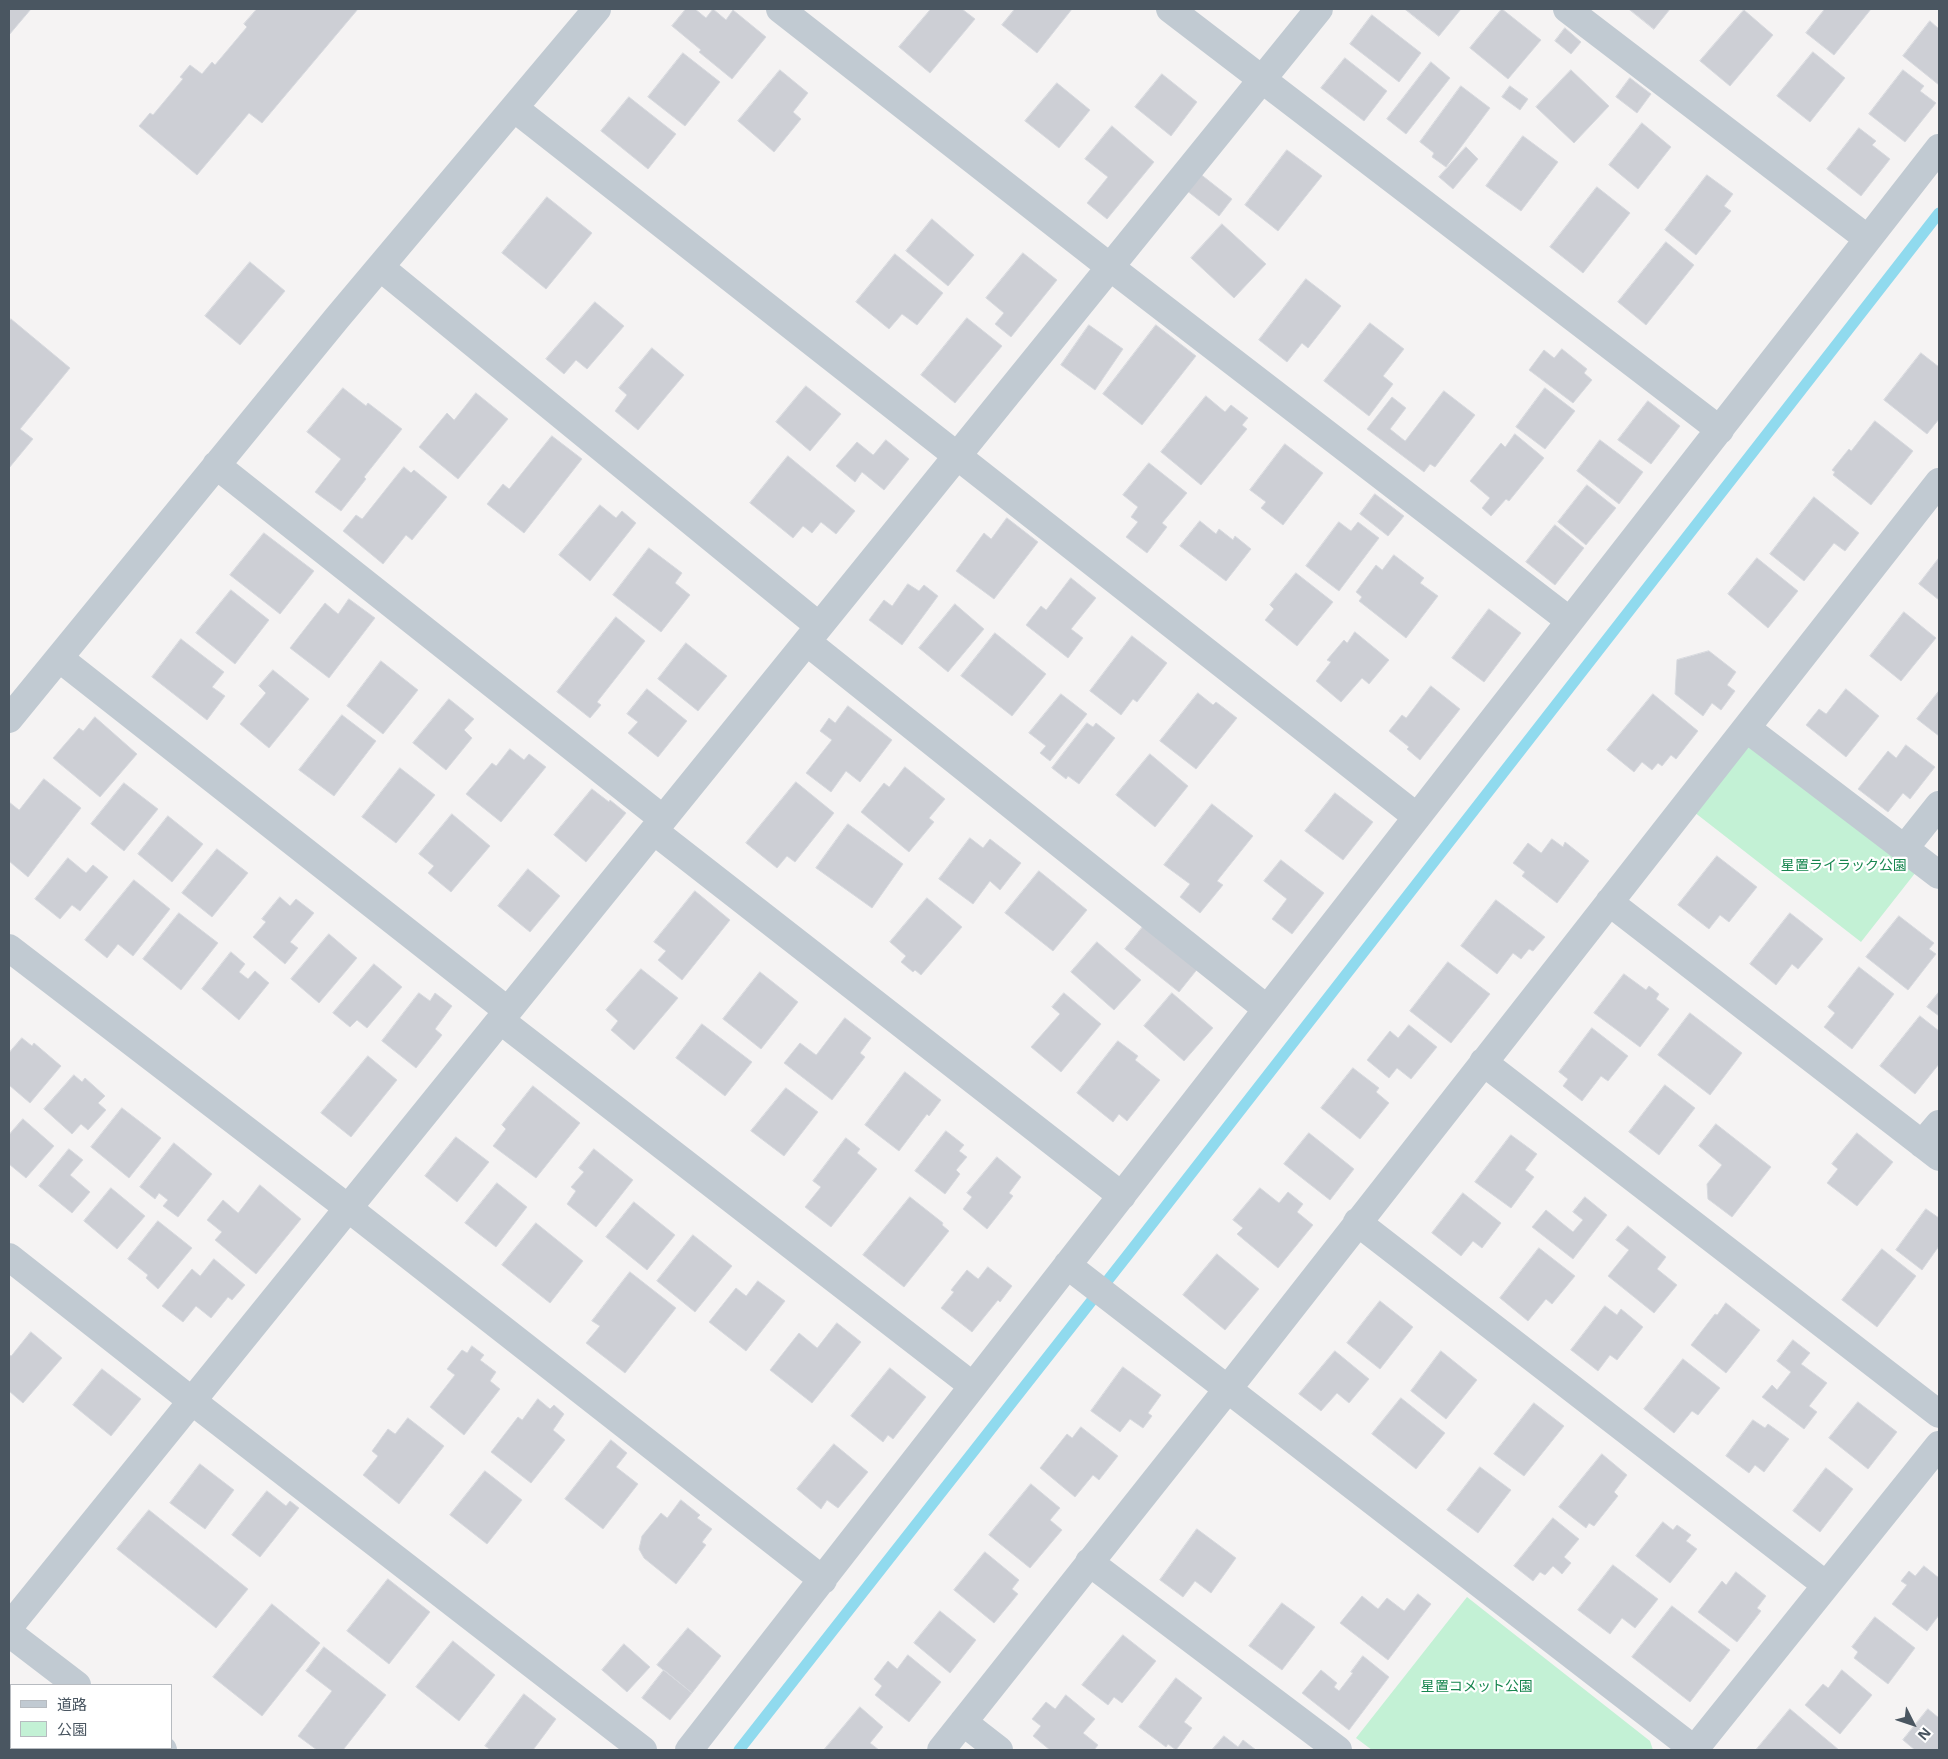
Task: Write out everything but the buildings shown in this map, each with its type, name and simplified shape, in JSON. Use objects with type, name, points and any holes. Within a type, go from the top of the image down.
[{"type":"street","points":[[9,719],[216,465],[597,9]]},
{"type":"street","points":[[780,9],[1110,267],[1570,621]]},
{"type":"street","points":[[1170,9],[1720,430]]},
{"type":"street","points":[[9,1627],[1319,9]]},
{"type":"street","points":[[1567,9],[1868,239]]},
{"type":"street","points":[[514,108],[1417,817]]},
{"type":"street","points":[[689,1750],[973,1386],[1076,1273],[1122,1196],[1939,148]]},
{"type":"street","points":[[380,267],[813,634],[1267,1009]]},
{"type":"street","points":[[216,465],[658,825],[1122,1196]]},
{"type":"street","points":[[941,1750],[1088,1562],[1227,1390],[1357,1222],[1938,485]]},
{"type":"street","points":[[59,658],[504,1015],[973,1386]]},
{"type":"street","points":[[1746,728],[1939,876]]},
{"type":"street","points":[[1904,849],[1939,805]]},
{"type":"street","points":[[1609,902],[1931,1151],[1939,1124]]},
{"type":"street","points":[[9,948],[348,1208],[823,1580]]},
{"type":"street","points":[[1483,1062],[1939,1414]]},
{"type":"street","points":[[1357,1222],[1826,1585]]},
{"type":"street","points":[[9,1257],[643,1750]]},
{"type":"street","points":[[1076,1273],[1695,1750],[1939,1445]]},
{"type":"street","points":[[1088,1562],[1338,1750]]},
{"type":"street","points":[[9,1633],[76,1684]]},
{"type":"street","points":[[963,1722],[999,1750]]},
{"type":"green space","name":"星置ライラック公園","points":[[1746,728],[1923,863],[1861,942],[1685,805]]},
{"type":"green space","name":"星置コメット公園","points":[[1467,1597],[1650,1741],[1653,1750],[1372,1750],[1356,1738]]},
{"type":"waterway","points":[[739,1750],[1130,1252],[1939,213]]}]
